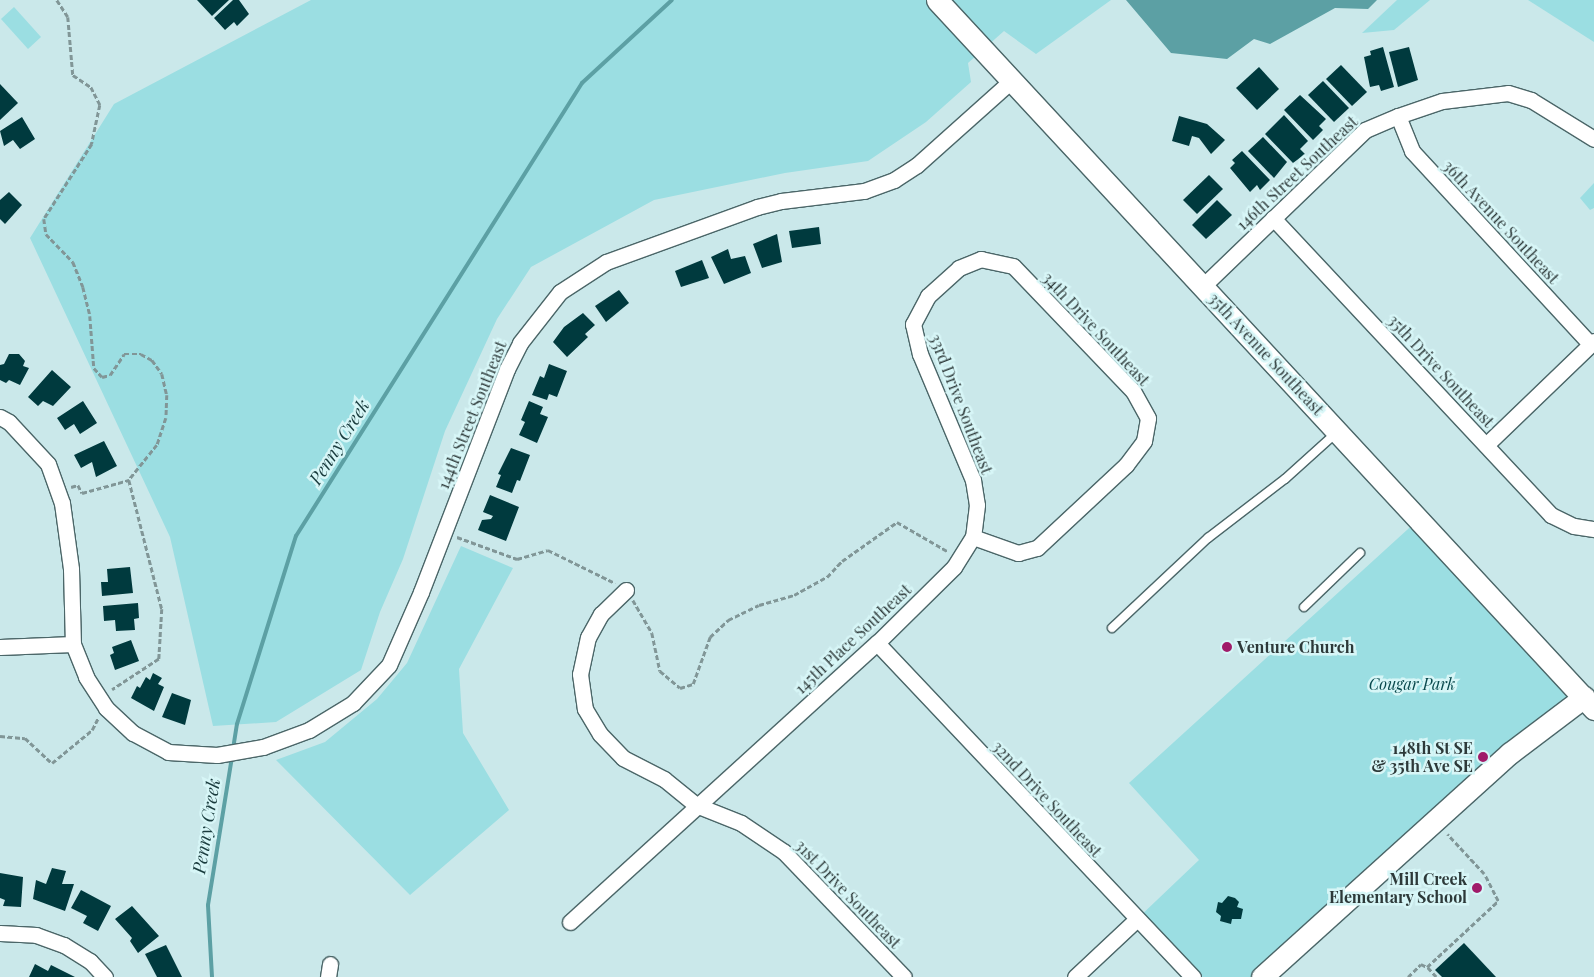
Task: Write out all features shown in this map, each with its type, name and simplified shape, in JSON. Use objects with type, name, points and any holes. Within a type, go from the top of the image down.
[{"type":"street","name":"35th Avenue Southeast","points":[[938,0],[1338,432],[1591,699]]},
{"type":"street","name":"144th Street Southeast","points":[[0,417],[9,422],[48,464],[57,490],[71,569],[73,644],[86,678],[106,708],[133,733],[168,752],[217,755],[264,747],[316,726],[353,703],[389,665],[520,342],[560,292],[606,262],[757,207],[781,201],[864,191],[894,180],[917,165],[1012,80]]},
{"type":"street","name":"146th Street Southeast","points":[[1203,286],[1365,130],[1398,116],[1442,101],[1508,93],[1531,100],[1594,139]]},
{"type":"street","name":"36th Avenue Southeast","points":[[1398,116],[1412,151],[1592,342]]},
{"type":"street","name":"35th Drive Southeast","points":[[1273,218],[1550,515],[1574,526],[1594,529]]},
{"type":"street","name":"33rd Drive Southeast","points":[[973,537],[977,505],[974,480],[920,354],[913,324],[928,296],[959,268],[981,259],[1013,266]]},
{"type":"street","name":"34th Drive Southeast","points":[[973,537],[1018,554],[1036,548],[1126,465],[1144,441],[1148,418],[1133,391],[1013,266]]},
{"type":"street","points":[[1486,445],[1592,342]]},
{"type":"street","name":"145th Place Southeast","points":[[570,922],[696,805],[877,643],[960,558],[973,537]]},
{"type":"street","name":"31st Drive Southeast","points":[[626,590],[601,614],[588,637],[580,674],[585,709],[600,734],[623,758],[664,780],[696,805],[741,823],[784,852],[904,977]]},
{"type":"street","name":"32nd Drive Southeast","points":[[877,643],[1136,920],[1194,977]]},
{"type":"street","points":[[0,647],[73,644]]},
{"type":"street","points":[[1262,977],[1510,753],[1591,699]]},
{"type":"street","points":[[1075,977],[1136,920]]},
{"type":"street","points":[[0,933],[36,935],[64,945],[90,961],[105,977]]},
{"type":"lane","points":[[1112,628],[1208,538],[1285,479],[1338,432]]},
{"type":"lane","points":[[1304,607],[1360,553]]},
{"type":"path","points":[[57,0],[68,17],[73,75],[91,87],[98,96],[100,105],[92,144],[44,219],[46,234],[73,262],[84,287],[90,316],[94,368],[102,377],[110,375],[124,354],[141,354],[152,360],[162,374],[167,395],[166,418],[157,445],[128,480],[82,493],[78,485],[57,490]]},
{"type":"path","points":[[128,480],[162,609],[159,659]]},
{"type":"path","points":[[444,531],[517,560],[548,550],[604,575],[626,590],[643,612],[652,633],[660,672],[680,688],[693,684],[710,637],[728,620],[759,605],[794,595],[827,577],[842,561],[897,522],[960,558]]},
{"type":"path","points":[[0,736],[26,738],[52,763]]},
{"type":"path","points":[[1426,967],[1498,901],[1484,874],[1435,821]]},
{"type":"path","points":[[1408,977],[1421,964],[1436,977]]},
{"type":"green space","points":[[311,0],[1111,0],[1036,54],[1004,31],[968,63],[971,82],[926,122],[868,161],[785,173],[654,200],[531,267],[497,319],[445,431],[403,559],[380,612],[361,670],[276,722],[213,726],[170,537],[30,238],[114,104]]},
{"type":"green space","points":[[1397,0],[1430,0],[1394,30],[1362,33]]},
{"type":"green space","points":[[1528,0],[1594,0],[1594,42]]},
{"type":"green space","points":[[14,7],[41,37],[28,49],[1,19]]},
{"type":"green space","points":[[1594,183],[1594,208],[1590,210],[1580,198]]},
{"type":"green space","name":"Cougar Park","points":[[1419,519],[1584,697],[1262,977],[1193,977],[1136,920],[1199,860],[1129,783]]},
{"type":"green space","points":[[461,546],[513,568],[459,669],[463,733],[509,810],[410,895],[276,760],[325,742],[377,699],[407,663]]},
{"type":"shaded area","points":[[1126,0],[1377,0],[1368,9],[1335,8],[1270,44],[1254,39],[1227,59],[1171,53]]},
{"type":"building","points":[[197,0],[229,0],[212,16]]},
{"type":"building","points":[[233,0],[239,0],[249,14],[237,26],[234,22],[225,30],[214,18]]},
{"type":"building","points":[[1383,47],[1394,87],[1381,91],[1379,85],[1370,87],[1364,57],[1371,55],[1370,51]]},
{"type":"building","points":[[1409,47],[1418,80],[1398,87],[1389,52]]},
{"type":"building","points":[[1341,65],[1367,92],[1352,106],[1326,79]]},
{"type":"building","points":[[1259,67],[1279,89],[1257,110],[1236,88]]},
{"type":"building","points":[[1323,81],[1349,108],[1334,122],[1308,95]]},
{"type":"building","points":[[0,84],[18,103],[0,120]]},
{"type":"building","points":[[1300,95],[1326,119],[1319,126],[1323,130],[1313,140],[1284,110]]},
{"type":"building","points":[[1284,115],[1308,141],[1300,149],[1305,154],[1293,163],[1265,134]]},
{"type":"building","points":[[1179,116],[1207,124],[1225,140],[1211,154],[1199,138],[1192,136],[1189,146],[1172,141]]},
{"type":"building","points":[[22,117],[35,139],[20,149],[13,140],[4,146],[0,131]]},
{"type":"building","points":[[1263,137],[1287,162],[1274,178],[1248,151]]},
{"type":"building","points":[[1242,151],[1270,180],[1260,190],[1257,185],[1250,192],[1230,168],[1235,163],[1232,160]]},
{"type":"building","points":[[1209,175],[1223,189],[1197,214],[1183,200]]},
{"type":"building","points":[[9,192],[22,205],[5,224],[0,219],[0,200]]},
{"type":"building","points":[[1217,200],[1232,215],[1206,239],[1192,225]]},
{"type":"building","points":[[819,227],[821,244],[792,248],[789,231]]},
{"type":"building","points":[[777,234],[782,262],[762,268],[753,244]]},
{"type":"building","points":[[728,249],[731,259],[745,256],[751,273],[724,284],[711,257]]},
{"type":"building","points":[[702,260],[709,278],[681,287],[675,271]]},
{"type":"building","points":[[619,290],[629,303],[606,322],[595,306]]},
{"type":"building","points":[[583,313],[595,325],[585,334],[588,337],[567,357],[553,342],[564,327]]},
{"type":"building","points":[[9,354],[19,354],[25,361],[23,366],[29,368],[20,385],[9,380],[6,383],[0,380],[0,365],[4,364]]},
{"type":"building","points":[[549,364],[567,371],[557,397],[549,394],[547,400],[532,395],[540,376],[544,378]]},
{"type":"building","points":[[52,370],[71,387],[53,406],[43,401],[38,406],[28,397]]},
{"type":"building","points":[[83,401],[97,423],[80,434],[74,424],[65,430],[57,418]]},
{"type":"building","points":[[529,401],[543,407],[540,414],[548,417],[537,443],[519,435],[525,422],[521,420]]},
{"type":"building","points":[[104,441],[117,466],[96,477],[92,462],[81,468],[74,455]]},
{"type":"building","points":[[511,448],[530,455],[520,481],[517,480],[512,493],[496,487],[501,475],[498,474]]},
{"type":"building","points":[[490,495],[519,507],[506,541],[478,530],[482,520],[491,519],[493,516],[483,512]]},
{"type":"building","points":[[130,567],[133,593],[102,596],[101,582],[108,582],[107,569]]},
{"type":"building","points":[[138,603],[139,618],[134,619],[135,630],[116,631],[115,620],[104,621],[103,606]]},
{"type":"building","points":[[131,640],[139,661],[115,670],[110,655],[114,653],[112,647]]},
{"type":"building","points":[[153,673],[162,678],[158,684],[164,687],[154,711],[131,698],[137,686],[140,688],[146,677],[150,680]]},
{"type":"building","points":[[172,693],[191,700],[185,725],[162,717]]},
{"type":"building","points":[[52,868],[66,871],[62,884],[74,884],[65,911],[33,899],[36,880],[46,884]]},
{"type":"building","points":[[0,873],[23,877],[21,907],[3,906],[5,900],[0,898]]},
{"type":"building","points":[[81,890],[111,906],[98,931],[83,923],[87,916],[71,908]]},
{"type":"building","points":[[1228,896],[1235,898],[1239,902],[1237,907],[1243,909],[1241,919],[1232,919],[1231,924],[1220,921],[1221,916],[1216,912],[1218,902],[1222,903]]},
{"type":"building","points":[[132,906],[159,936],[138,953],[130,941],[132,938],[115,919]]},
{"type":"building","points":[[1464,943],[1496,977],[1442,977],[1435,970]]},
{"type":"building","points":[[166,945],[182,977],[157,977],[145,954]]},
{"type":"building","points":[[35,964],[48,971],[51,965],[75,977],[29,977]]},
{"type":"waterway","name":"Penny Creek","points":[[233,749],[237,724],[296,536],[582,83],[672,0]]},
{"type":"waterway","name":"Penny Creek","points":[[212,977],[208,905],[232,756]]},
{"type":"place","name":"Venture Church","points":[[1227,647]]},
{"type":"place","name":"148th St SE & 35th Ave SE","points":[[1483,757]]},
{"type":"place","name":"Mill Creek Elementary School","points":[[1477,888]]}]
